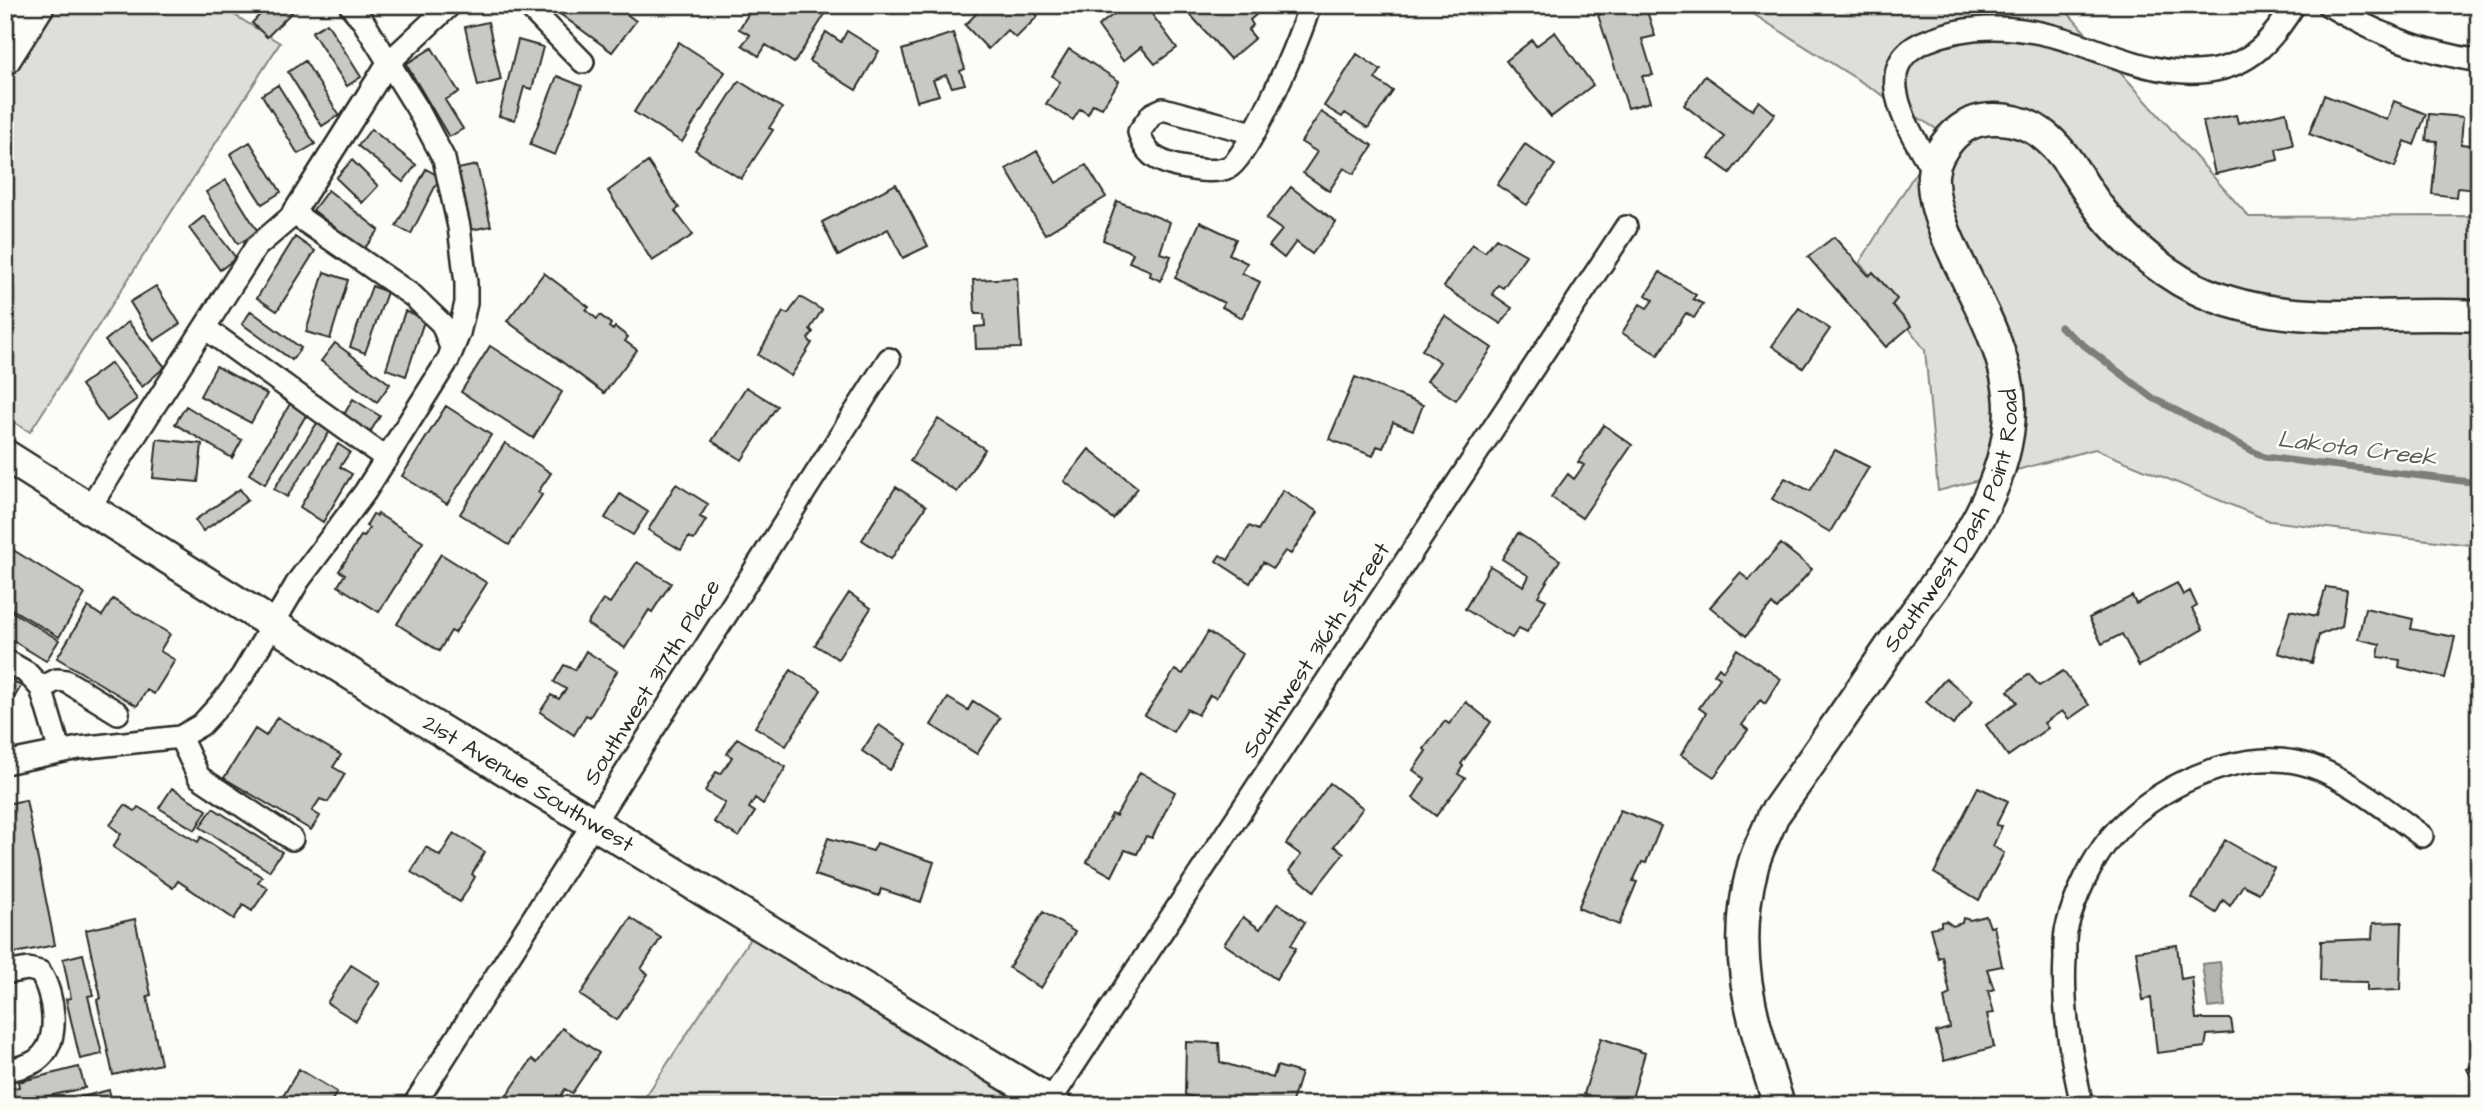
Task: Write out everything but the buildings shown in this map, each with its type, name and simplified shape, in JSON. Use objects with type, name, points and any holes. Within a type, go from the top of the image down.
[{"type":"main road","points":[[5,59],[39,5]]},
{"type":"main road","points":[[1933,171],[1945,146],[1963,128],[1985,119],[2010,120],[2037,131],[2063,153],[2102,211],[2136,249],[2182,282],[2215,297],[2266,310],[2322,316],[2479,316]]},
{"type":"main road","name":"Southwest Dash Point Road","points":[[1779,1105],[1744,981],[1742,938],[1753,865],[1773,816],[1968,535],[1997,478],[2005,454],[2010,410],[2009,390],[1992,333],[1942,221],[1933,185],[1933,171]]},
{"type":"main road","name":"21st Avenue Southwest","points":[[5,455],[593,825],[1053,1103]]},
{"type":"street","points":[[5,763],[60,752],[180,737],[201,724],[242,676],[299,580],[387,459],[430,392],[452,350],[466,303],[467,283],[460,227],[444,159],[422,117],[363,21],[350,5]]},
{"type":"street","points":[[89,508],[256,247],[293,213],[388,63],[450,5]]},
{"type":"street","points":[[527,5],[583,62]]},
{"type":"street","points":[[1253,134],[1163,110],[1152,114],[1139,132],[1144,148],[1151,155],[1173,165],[1217,170],[1231,166],[1241,156],[1253,134],[1297,41],[1309,5]]},
{"type":"street","points":[[1933,171],[1903,117],[1896,96],[1898,70],[1913,47],[1922,42],[1965,29],[2008,27],[2047,34],[2139,65],[2177,72],[2208,71],[2237,64],[2258,51],[2277,32],[2294,5]]},
{"type":"street","points":[[2328,5],[2367,28],[2409,46],[2479,61]]},
{"type":"street","points":[[293,213],[413,296],[442,324],[452,350]]},
{"type":"street","name":"Southwest 316th Street","points":[[1053,1103],[1626,227]]},
{"type":"street","points":[[205,328],[387,459]]},
{"type":"street","name":"Southwest 317th Place","points":[[414,1105],[889,359]]},
{"type":"street","points":[[5,660],[26,672],[41,688],[60,752]]},
{"type":"street","points":[[41,688],[57,680],[66,681],[118,713]]},
{"type":"street","points":[[180,737],[199,777],[292,839]]},
{"type":"street","points":[[2082,1105],[2066,1023],[2063,979],[2066,928],[2082,884],[2110,838],[2140,809],[2175,786],[2209,771],[2258,759],[2301,763],[2345,781],[2422,836]]},
{"type":"street","points":[[5,973],[28,968],[40,972],[54,1019],[52,1037],[40,1058],[5,1072]]},
{"type":"shaded area","points":[[5,5],[218,5],[280,43],[30,432],[5,417]]},
{"type":"shaded area","points":[[1739,5],[2061,5],[2249,217],[2479,216],[2479,546],[2270,521],[2095,449],[1938,491],[1925,350],[1860,262],[1941,132]]},
{"type":"shaded area","points":[[759,925],[1056,1105],[640,1105]]},
{"type":"shaded area","points":[[2220,962],[2225,1006],[2208,1008],[2202,964]]},
{"type":"waterway","name":"Lakota Creek","points":[[2060,327],[2153,398],[2264,457],[2479,483]]}]
